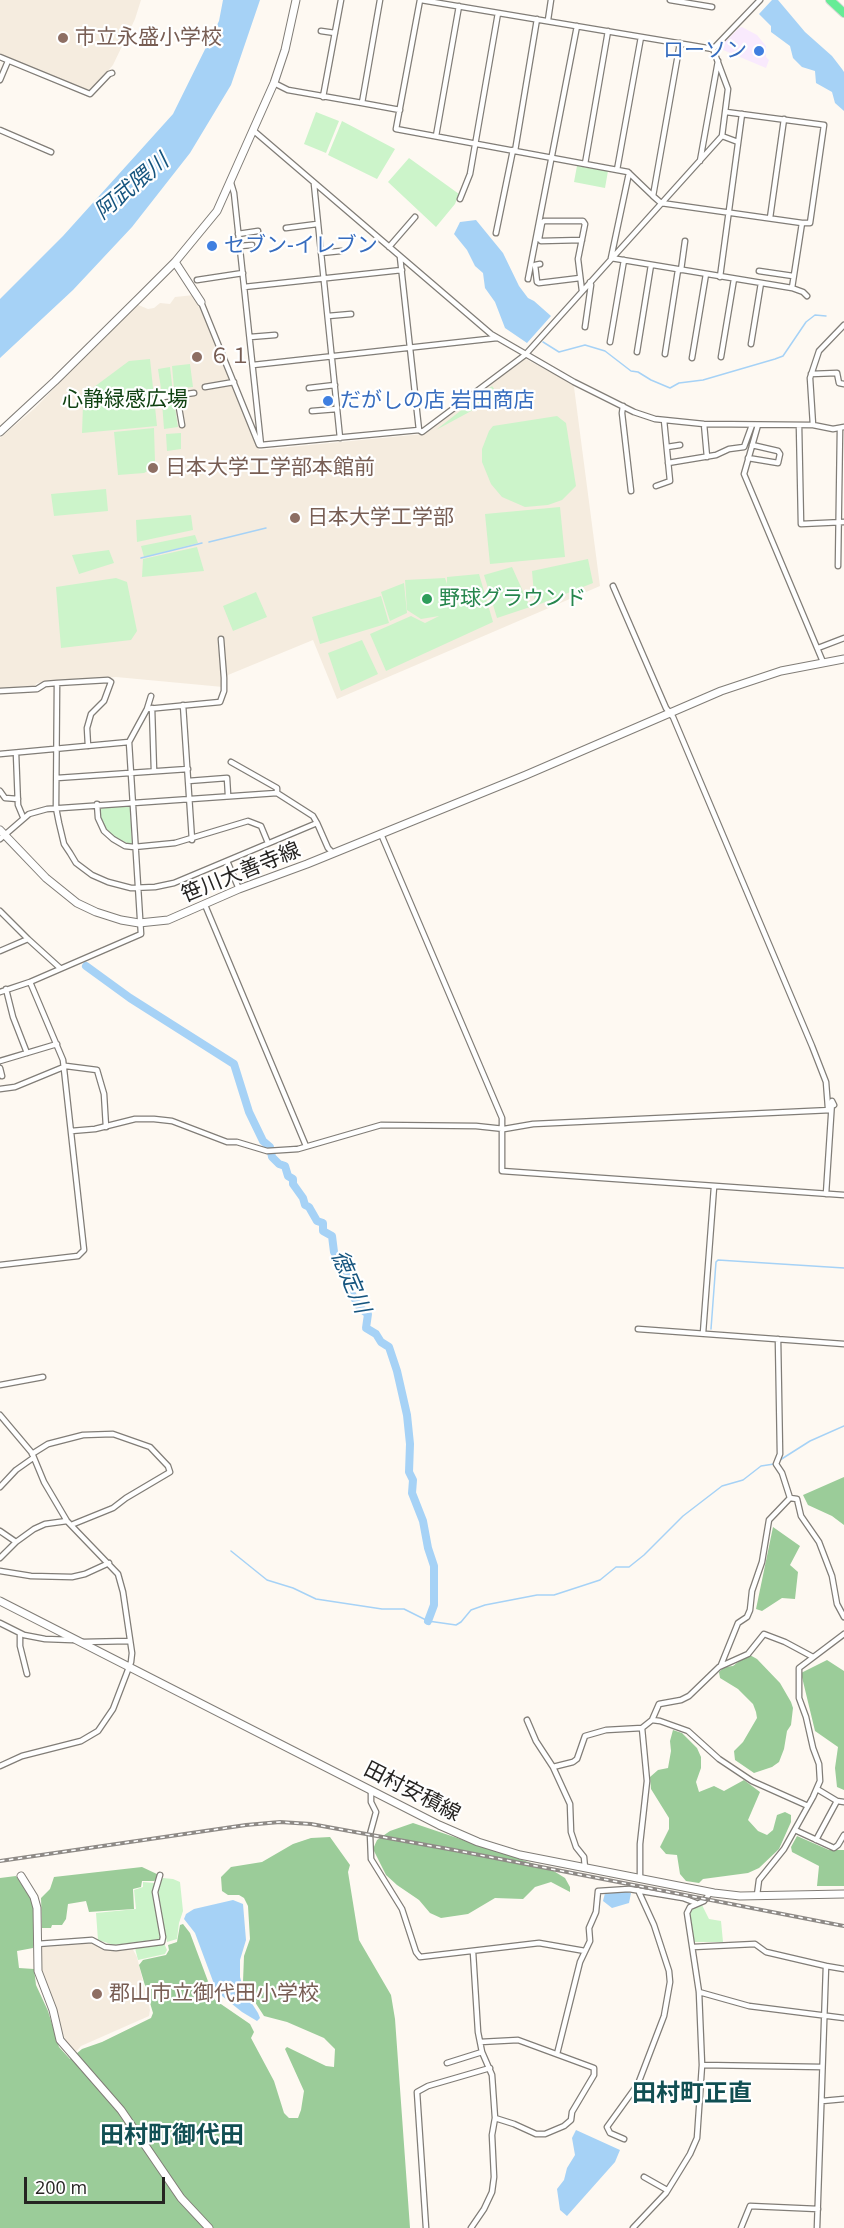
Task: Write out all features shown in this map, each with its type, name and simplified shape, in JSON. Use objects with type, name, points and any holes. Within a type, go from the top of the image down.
[{"type":"highway","points":[[830,0],[844,13]]},
{"type":"street","points":[[0,432],[175,262],[217,211],[274,83],[285,50],[296,0]]},
{"type":"street","points":[[323,97],[341,0]]},
{"type":"street","points":[[362,103],[380,0]]},
{"type":"street","points":[[713,50],[422,0],[396,129],[629,173],[661,202],[810,223],[824,124],[726,112]]},
{"type":"street","points":[[548,20],[551,0]]},
{"type":"street","points":[[670,0],[712,7]]},
{"type":"street","points":[[713,50],[760,0]]},
{"type":"street","points":[[436,136],[459,6]]},
{"type":"street","points":[[460,200],[470,174],[498,13]]},
{"type":"street","points":[[496,233],[514,151],[537,19]]},
{"type":"street","points":[[528,279],[577,26]]},
{"type":"street","points":[[321,31],[335,33]]},
{"type":"street","points":[[585,164],[608,31]]},
{"type":"street","points":[[617,170],[640,37]]},
{"type":"street","points":[[653,196],[680,43]]},
{"type":"street","points":[[261,445],[419,430],[422,432],[525,355],[722,136],[728,89],[713,50]]},
{"type":"street","points":[[0,57],[90,94],[112,73]]},
{"type":"street","points":[[0,80],[8,60]]},
{"type":"street","points":[[700,161],[718,61]]},
{"type":"street","points":[[274,83],[288,90],[400,111]]},
{"type":"street","points":[[720,277],[742,114]]},
{"type":"street","points":[[770,218],[784,119]]},
{"type":"street","points":[[0,130],[51,152]]},
{"type":"street","points":[[254,131],[497,338],[623,406],[646,416],[664,420],[704,424],[813,425],[842,428],[838,566]]},
{"type":"street","points":[[722,136],[738,142]]},
{"type":"street","points":[[611,258],[629,173]]},
{"type":"street","points":[[231,183],[234,193],[261,445]]},
{"type":"street","points":[[315,184],[317,224],[340,438]]},
{"type":"street","points":[[389,247],[415,217]]},
{"type":"street","points":[[582,240],[541,242],[539,239],[542,223],[544,221],[584,221],[585,224],[582,240],[578,259],[582,291]]},
{"type":"street","points":[[792,288],[801,223]]},
{"type":"street","points":[[286,228],[317,224]]},
{"type":"street","points":[[238,234],[258,231]]},
{"type":"street","points":[[665,354],[685,241]]},
{"type":"street","points":[[240,246],[252,245]]},
{"type":"street","points":[[321,253],[340,251]]},
{"type":"street","points":[[400,257],[419,430]]},
{"type":"street","points":[[611,258],[792,288],[807,296]]},
{"type":"street","points":[[610,342],[624,260]]},
{"type":"street","points":[[175,262],[201,302],[259,445],[261,445]]},
{"type":"street","points":[[540,264],[535,265],[539,283],[580,278]]},
{"type":"street","points":[[637,352],[651,265]]},
{"type":"street","points":[[244,287],[402,270]]},
{"type":"street","points":[[759,271],[793,276]]},
{"type":"street","points":[[197,280],[243,273]]},
{"type":"street","points":[[692,358],[706,274]]},
{"type":"street","points":[[721,357],[734,279]]},
{"type":"street","points":[[585,327],[590,282]]},
{"type":"street","points":[[751,344],[761,283]]},
{"type":"street","points":[[328,316],[351,314]]},
{"type":"street","points":[[813,425],[809,384],[811,374],[819,351],[844,325]]},
{"type":"street","points":[[250,337],[275,335]]},
{"type":"street","points":[[835,336],[844,336]]},
{"type":"street","points":[[253,365],[497,338]]},
{"type":"street","points":[[811,374],[837,373],[839,382],[844,384]]},
{"type":"street","points":[[205,387],[234,382]]},
{"type":"street","points":[[309,388],[335,385]]},
{"type":"street","points":[[155,398],[194,393]]},
{"type":"street","points":[[177,396],[182,426]]},
{"type":"street","points":[[623,406],[631,491]]},
{"type":"street","points":[[312,411],[338,409]]},
{"type":"street","points":[[656,486],[670,481],[664,420]]},
{"type":"street","points":[[704,424],[707,457]]},
{"type":"street","points":[[755,425],[744,474],[823,662]]},
{"type":"street","points":[[669,463],[707,457],[729,449],[744,447],[755,425]]},
{"type":"street","points":[[799,425],[801,524],[841,523]]},
{"type":"street","points":[[667,447],[680,445]]},
{"type":"street","points":[[748,458],[778,463],[780,454],[778,451],[752,445]]},
{"type":"street","points":[[613,586],[670,713],[812,1046],[826,1082],[830,1109]]},
{"type":"street","points":[[818,648],[844,638]]},
{"type":"street","points":[[149,708],[220,702],[224,691],[221,639]]},
{"type":"street","name":"笹川大善寺線","points":[[2,834],[46,878],[77,903],[112,918],[140,923],[168,920],[239,889],[514,779],[721,691],[760,677],[844,659]]},
{"type":"street","points":[[0,691],[37,689],[45,684],[108,680],[111,682],[104,701],[90,714],[87,728],[88,746]]},
{"type":"street","points":[[57,683],[56,808],[64,844],[76,863],[92,875],[108,882],[137,888],[174,883],[317,823]]},
{"type":"street","points":[[151,696],[149,708],[154,771]]},
{"type":"street","points":[[183,705],[192,840]]},
{"type":"street","points":[[0,992],[30,982],[141,934],[129,742],[149,708]]},
{"type":"street","points":[[0,754],[129,742]]},
{"type":"street","points":[[16,753],[18,800],[23,817]]},
{"type":"street","points":[[231,762],[277,788],[277,792],[313,816],[328,848],[333,853]]},
{"type":"street","points":[[57,778],[188,769]]},
{"type":"street","points":[[188,781],[227,778],[228,795]]},
{"type":"street","points":[[0,791],[5,798],[18,800]]},
{"type":"street","points":[[2,834],[23,817],[35,811],[97,804],[277,792]]},
{"type":"street","points":[[97,804],[98,818],[104,831],[119,843],[134,847],[192,840],[248,822],[261,826],[268,843]]},
{"type":"street","points":[[381,834],[502,1118],[504,1129],[500,1167],[503,1172],[844,1195]]},
{"type":"street","points":[[227,861],[239,889]]},
{"type":"street","points":[[205,905],[306,1146]]},
{"type":"street","points":[[1,913],[60,968]]},
{"type":"street","points":[[0,951],[28,939]]},
{"type":"street","points":[[0,1265],[78,1256],[83,1253],[84,1248],[63,1060],[30,982]]},
{"type":"street","points":[[6,990],[13,1017],[27,1053]]},
{"type":"street","points":[[0,1061],[57,1044]]},
{"type":"street","points":[[0,1089],[15,1087],[68,1066],[98,1071],[104,1094],[105,1127]]},
{"type":"street","points":[[0,1068],[2,1076]]},
{"type":"street","points":[[826,1194],[831,1101],[834,1104]]},
{"type":"street","points":[[71,1131],[105,1127],[135,1119],[154,1119],[172,1121],[227,1142],[237,1142],[263,1150],[283,1150],[306,1146],[381,1125],[476,1126],[504,1129],[533,1124],[830,1109]]},
{"type":"street","points":[[703,1333],[714,1187]]},
{"type":"street","points":[[638,1329],[844,1344]]},
{"type":"street","points":[[778,1339],[780,1454],[776,1463],[784,1476],[790,1498]]},
{"type":"street","points":[[0,1385],[43,1377]]},
{"type":"street","points":[[0,1415],[14,1430],[32,1456],[44,1482],[69,1523],[118,1574],[132,1653],[110,1716],[92,1736],[15,1758],[0,1766]]},
{"type":"street","points":[[0,1487],[16,1470],[48,1444],[82,1435],[112,1434],[141,1442],[154,1449],[170,1472],[113,1508],[69,1523],[41,1526],[16,1542],[0,1558]]},
{"type":"street","points":[[790,1498],[797,1499],[801,1516],[819,1542],[830,1572],[837,1604],[844,1617]]},
{"type":"street","points":[[721,1665],[738,1623],[747,1617],[750,1610],[752,1591],[762,1562],[769,1520],[790,1498]]},
{"type":"street","points":[[0,1531],[16,1542]]},
{"type":"street","points":[[0,1571],[31,1576],[72,1576],[86,1574],[109,1563]]},
{"type":"street","name":"田村安積線","points":[[0,1600],[439,1825],[478,1842],[520,1855],[710,1893],[844,1894]]},
{"type":"street","points":[[0,1623],[20,1634],[45,1639],[129,1641]]},
{"type":"street","points":[[553,1767],[577,1759],[585,1736],[606,1730],[642,1728],[652,1719],[659,1704],[681,1700],[689,1696],[721,1665],[748,1654],[765,1633],[813,1657]]},
{"type":"street","points":[[20,1634],[20,1646],[27,1674]]},
{"type":"street","points":[[757,1895],[761,1876],[784,1849],[820,1781],[820,1767],[799,1698],[799,1668],[844,1634]]},
{"type":"street","points":[[652,1719],[684,1729],[716,1756],[752,1781],[808,1806]]},
{"type":"street","points":[[527,1720],[570,1804],[571,1832],[576,1847],[584,1857],[585,1868]]},
{"type":"street","points":[[640,1879],[640,1844],[647,1781],[642,1728]]},
{"type":"street","points":[[817,1789],[837,1801],[844,1802]]},
{"type":"street","points":[[371,1790],[371,1802],[376,1812],[370,1833],[371,1859],[402,1909],[416,1952],[420,1957],[546,1943],[585,1951]]},
{"type":"street","points":[[816,1840],[837,1801]]},
{"type":"street","points":[[795,1830],[834,1848],[844,1835]]},
{"type":"street","points":[[37,1944],[93,1940],[105,1947],[116,1948],[162,1942],[155,1889],[160,1875]]},
{"type":"street","points":[[21,1876],[34,1897],[37,1908],[39,1978],[53,2010],[60,2040],[121,2110],[181,2198],[209,2228]]},
{"type":"street","points":[[557,2054],[580,1962],[590,1941],[589,1928],[596,1912],[598,1891],[638,1890],[683,1898],[696,1903]]},
{"type":"street","points":[[624,2139],[610,2133],[607,2127],[638,2084],[663,2016],[670,1982],[669,1971],[654,1925],[638,1890]]},
{"type":"street","points":[[633,2228],[667,2190],[690,2154],[697,2138],[702,2065],[699,1992],[687,1913],[690,1907],[704,1901],[710,1893]]},
{"type":"street","points":[[693,1947],[755,1944],[764,1952],[844,1969]]},
{"type":"street","points":[[471,2228],[492,2192],[494,2177],[492,2135],[495,2118],[490,2068],[480,2042],[473,1952]]},
{"type":"street","points":[[817,2228],[826,1966]]},
{"type":"street","points":[[699,1992],[749,2006],[844,2018]]},
{"type":"street","points":[[480,2042],[518,2040],[589,2064],[594,2070],[594,2074],[572,2112],[570,2123],[554,2132],[540,2134],[495,2118]]},
{"type":"street","points":[[447,2063],[482,2052]]},
{"type":"street","points":[[702,2065],[822,2067]]},
{"type":"street","points":[[426,2228],[417,2092],[428,2086],[490,2068]]},
{"type":"street","points":[[822,2100],[844,2099]]},
{"type":"street","points":[[644,2177],[667,2190]]},
{"type":"street","points":[[741,2228],[750,2206],[818,2209]]},
{"type":"shaded area","name":"市立永盛小学校","points":[[0,0],[141,0],[135,19],[113,65],[94,88],[87,90],[0,54]]},
{"type":"shaded area","points":[[742,27],[757,35],[766,46],[766,57],[769,60],[766,68],[723,50],[721,46]]},
{"type":"shaded area","name":"日本大学工学部","points":[[194,295],[259,450],[423,434],[524,358],[571,383],[574,387],[600,586],[337,699],[313,640],[228,675],[223,687],[116,677],[0,688],[0,438],[35,408],[136,304],[148,309],[160,303],[170,304],[175,297]]},
{"type":"shaded area","name":"郡山市立御代田小学校","points":[[39,1941],[47,1947],[95,1943],[111,1949],[132,1948],[137,1957],[150,2010],[149,2016],[81,2046],[76,2052],[66,2042],[41,1979]]},
{"type":"green space","points":[[316,112],[339,121],[326,153],[304,144]]},
{"type":"green space","points":[[342,121],[395,149],[377,179],[328,155]]},
{"type":"green space","points":[[409,158],[459,194],[455,204],[436,227],[388,182]]},
{"type":"green space","points":[[577,166],[608,171],[605,188],[574,182]]},
{"type":"green space","name":"心静緑感広場","points":[[150,359],[157,426],[82,433],[86,393],[129,361]]},
{"type":"green space","points":[[190,364],[193,387],[174,389],[172,366]]},
{"type":"green space","points":[[170,367],[173,393],[162,395],[158,369]]},
{"type":"green space","points":[[492,386],[499,396],[436,430]]},
{"type":"green space","points":[[174,401],[178,427],[164,429],[162,402]]},
{"type":"green space","points":[[557,416],[566,423],[576,486],[562,500],[548,505],[525,507],[502,497],[491,484],[482,462],[482,449],[489,431],[493,426]]},
{"type":"green space","points":[[154,428],[155,462],[151,469],[144,473],[118,475],[114,432]]},
{"type":"green space","points":[[181,433],[181,449],[167,451],[166,434]]},
{"type":"green space","points":[[106,489],[108,511],[54,516],[51,494]]},
{"type":"green space","points":[[560,507],[565,557],[490,564],[485,514]]},
{"type":"green space","points":[[191,515],[193,530],[137,542],[136,520]]},
{"type":"green space","points":[[195,535],[198,543],[144,557],[141,546]]},
{"type":"green space","points":[[197,547],[204,571],[142,577],[143,559]]},
{"type":"green space","points":[[109,550],[114,563],[79,574],[72,555]]},
{"type":"green space","points":[[588,559],[593,583],[535,606],[532,571]]},
{"type":"green space","points":[[512,567],[530,607],[497,618],[484,575]]},
{"type":"green space","points":[[479,574],[493,622],[386,671],[370,634],[411,616],[425,623],[439,616],[421,619],[407,610],[405,580],[445,578],[447,584],[447,577]]},
{"type":"green space","points":[[116,578],[127,582],[137,631],[131,640],[61,648],[56,587]]},
{"type":"green space","points":[[404,583],[407,613],[390,621],[381,592]]},
{"type":"green space","points":[[256,592],[267,617],[233,631],[223,606]]},
{"type":"green space","points":[[381,596],[389,623],[320,644],[312,617]]},
{"type":"green space","points":[[362,640],[378,674],[341,691],[328,653]]},
{"type":"green space","points":[[130,805],[132,845],[113,837],[102,826],[99,816],[99,807]]},
{"type":"green space","points":[[844,1477],[844,1525],[832,1516],[808,1505],[803,1495]]},
{"type":"green space","points":[[773,1527],[800,1546],[790,1565],[798,1572],[795,1599],[782,1598],[762,1611],[756,1609]]},
{"type":"green space","points":[[748,1654],[757,1659],[780,1683],[793,1708],[791,1725],[787,1731],[779,1762],[754,1773],[735,1760],[734,1751],[743,1742],[757,1718],[756,1712],[753,1704],[738,1689],[720,1678],[719,1672],[724,1667],[733,1666]]},
{"type":"green space","points":[[827,1660],[844,1671],[844,1790],[837,1787],[835,1768],[838,1747],[815,1731],[801,1673]]},
{"type":"green space","points":[[673,1730],[682,1733],[697,1748],[701,1757],[701,1768],[696,1782],[699,1792],[714,1786],[724,1791],[744,1780],[760,1792],[748,1820],[758,1831],[767,1835],[773,1830],[777,1815],[785,1812],[791,1815],[791,1822],[779,1849],[759,1868],[748,1873],[703,1879],[699,1883],[686,1881],[680,1874],[677,1855],[666,1854],[660,1847],[669,1829],[669,1818],[651,1789],[650,1777],[658,1770],[668,1768]]},
{"type":"green space","points":[[413,1823],[552,1870],[565,1878],[570,1892],[551,1882],[535,1887],[523,1899],[495,1898],[468,1914],[441,1918],[430,1913],[419,1900],[386,1875],[373,1849],[377,1840],[390,1831]]},
{"type":"green space","points":[[797,1836],[829,1850],[844,1850],[844,1886],[817,1886],[819,1866],[792,1852],[791,1847]]},
{"type":"green space","points":[[330,1837],[350,1865],[348,1872],[359,1940],[391,1995],[395,2019],[410,2228],[0,2228],[0,1878],[16,1876],[30,1897],[34,1911],[33,1948],[17,1951],[19,1968],[34,1969],[36,1985],[48,2011],[59,2047],[70,2059],[82,2049],[102,2042],[151,2018],[153,2013],[139,1965],[143,1960],[166,1955],[169,1950],[168,1945],[177,1942],[180,1925],[183,1924],[190,1933],[215,2000],[250,2024],[254,2032],[251,2038],[274,2081],[284,2113],[289,2118],[298,2118],[304,2091],[285,2049],[287,2047],[326,2066],[334,2067],[335,2049],[324,2038],[287,2022],[264,2016],[243,1982],[244,1956],[250,1939],[248,1906],[244,1898],[239,1895],[228,1895],[222,1891],[221,1877],[231,1867],[262,1862],[293,1844],[311,1838]]},
{"type":"green space","points":[[142,1867],[159,1877],[154,1881],[142,1881],[141,1887],[133,1889],[134,1909],[89,1912],[86,1901],[68,1904],[66,1919],[62,1925],[42,1928],[41,1898],[50,1889],[54,1877]]},
{"type":"green space","points":[[163,1878],[180,1882],[183,1911],[177,1939],[167,1942],[158,1897],[158,1885]]},
{"type":"green space","points":[[143,1882],[154,1883],[162,1939],[114,1945],[98,1940],[96,1913],[136,1909],[134,1890],[143,1887]]},
{"type":"green space","points":[[702,1905],[709,1919],[721,1921],[723,1942],[694,1942],[690,1913],[693,1908]]},
{"type":"green space","points":[[164,1943],[167,1950],[165,1954],[138,1960],[135,1948]]},
{"type":"water","name":"阿武隈川","points":[[223,0],[260,0],[231,85],[190,153],[132,227],[73,290],[0,358],[0,299],[63,236],[173,114],[219,21]]},
{"type":"water","points":[[772,0],[778,0],[805,32],[832,56],[844,72],[844,111],[835,103],[832,92],[816,83],[815,71],[802,67],[793,58],[790,46],[771,32],[771,26],[759,14]]},
{"type":"water","points":[[476,220],[503,253],[519,286],[528,298],[551,316],[527,343],[505,328],[495,302],[485,288],[483,273],[475,266],[467,250],[454,234],[460,222]]},
{"type":"water","points":[[623,1891],[631,1893],[629,1903],[612,1908],[603,1901],[605,1893]]},
{"type":"water","points":[[233,1900],[243,1904],[246,1940],[240,1960],[240,1977],[244,1991],[260,2018],[257,2021],[217,1992],[195,1933],[184,1919],[186,1914],[194,1909]]},
{"type":"water","points":[[576,2130],[620,2150],[615,2162],[567,2216],[560,2210],[557,2189],[564,2180],[567,2168],[575,2155],[572,2138]]},
{"type":"waterway","points":[[543,342],[559,352],[585,345],[605,351],[631,371],[638,372],[670,388],[679,383],[703,380],[783,356],[806,322],[815,315],[826,316]]},
{"type":"waterway","points":[[209,542],[266,528]]},
{"type":"waterway","points":[[141,558],[202,543]]},
{"type":"waterway","name":"徳定川","points":[[86,966],[130,998],[234,1064],[249,1112],[263,1141],[270,1147],[272,1157],[285,1166],[288,1176],[293,1179],[293,1184],[305,1205],[309,1207],[317,1221],[323,1223],[323,1231],[332,1236],[334,1252],[350,1278],[349,1289],[360,1308],[368,1314],[366,1328],[389,1347],[397,1371],[407,1415],[410,1444],[409,1472],[413,1480],[412,1493],[423,1521],[434,1566],[434,1605],[428,1621]]},
{"type":"waterway","points":[[711,1329],[718,1260],[844,1268]]},
{"type":"waterway","points":[[780,1460],[810,1441],[844,1426]]},
{"type":"waterway","points":[[231,1551],[267,1580],[293,1588],[316,1599],[382,1609],[404,1609],[428,1621],[456,1625],[471,1610],[485,1605],[537,1595],[554,1595],[600,1580],[616,1567],[629,1567],[683,1516],[722,1486],[743,1480],[761,1466],[774,1464]]},
{"type":"railway","points":[[0,1861],[246,1825],[280,1822],[311,1824],[844,1926]]},
{"type":"place","name":"市立永盛小学校","points":[[63,38]]},
{"type":"place","name":"ローソン","points":[[759,51]]},
{"type":"place","name":"セブン-イレブン","points":[[212,246]]},
{"type":"place","name":"６１","points":[[197,357]]},
{"type":"place","name":"だがしの店 岩田商店","points":[[328,401]]},
{"type":"place","name":"日本大学工学部本館前","points":[[153,468]]},
{"type":"place","name":"日本大学工学部","points":[[295,518]]},
{"type":"place","name":"野球グラウンド","points":[[427,599]]},
{"type":"place","name":"郡山市立御代田小学校","points":[[97,1994]]},
{"type":"district","name":"田村町正直","points":[[692,2094]]},
{"type":"district","name":"田村町御代田","points":[[172,2136]]}]
